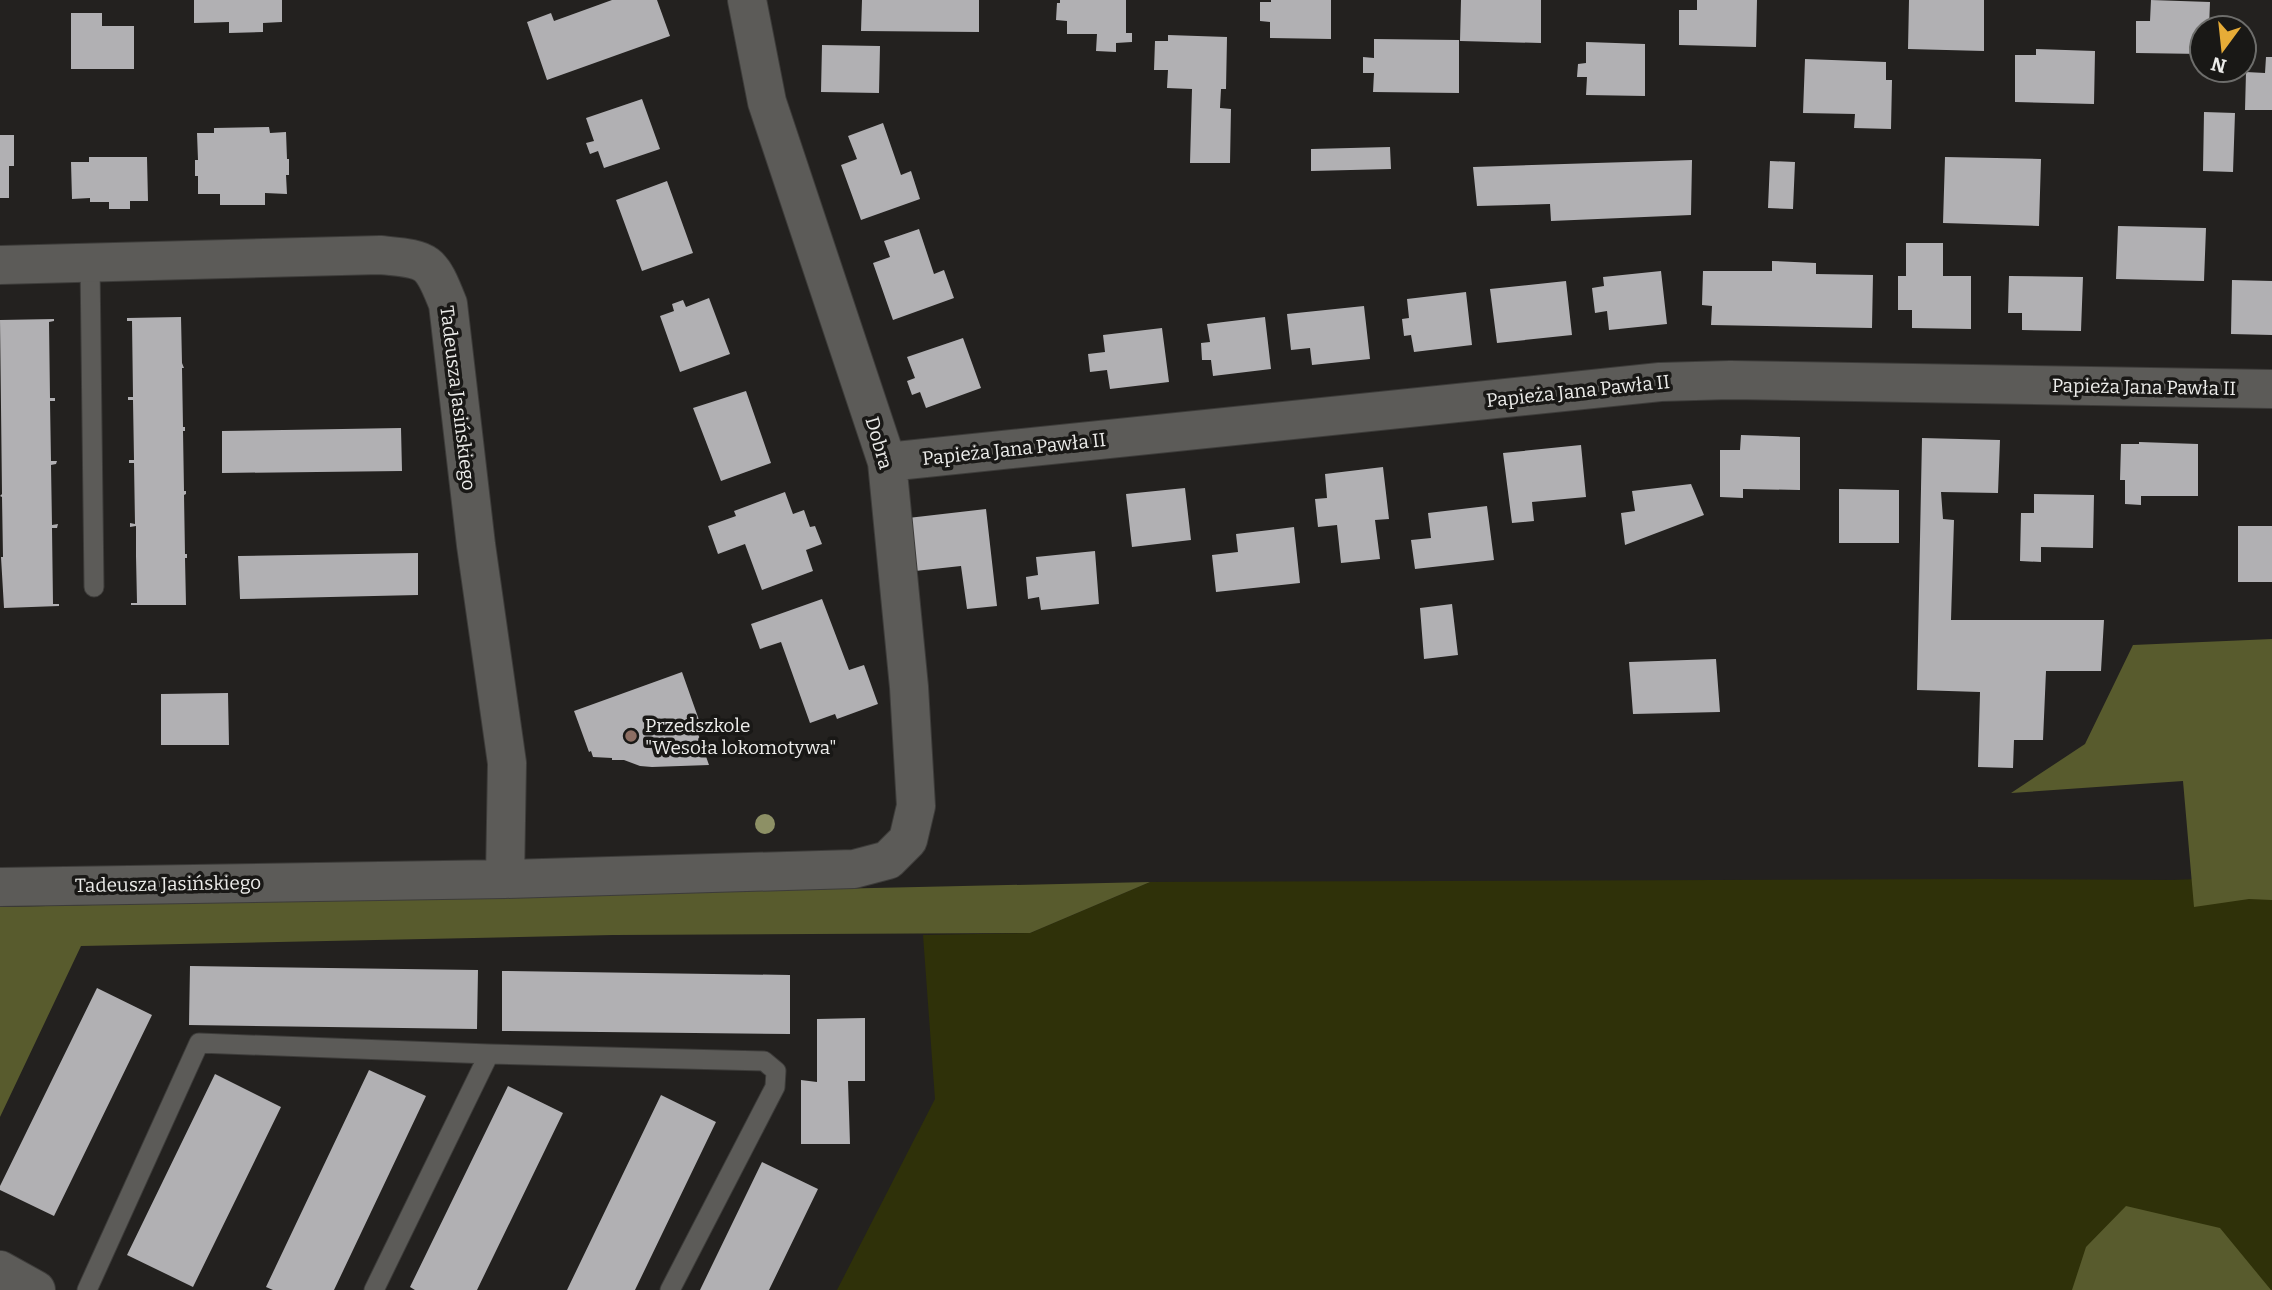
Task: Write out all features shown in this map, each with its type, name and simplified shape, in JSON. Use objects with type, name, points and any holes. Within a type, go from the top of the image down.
[{"type":"street","name":"Dobra","points":[[747,0],[767,102],[887,462],[909,687],[916,806],[908,840],[888,860],[854,869]]},
{"type":"street","name":"Tadeusza Jasińskiego","points":[[0,265],[380,255],[418,259],[436,273],[448,304],[476,545],[507,763],[505,879]]},
{"type":"street","name":"Papieża Jana Pawła II","points":[[887,462],[1660,382],[1730,380],[2272,389]]},
{"type":"street","name":"Tadeusza Jasińskiego","points":[[0,887],[505,879],[854,869]]},
{"type":"street","points":[[0,1270],[36,1290]]},
{"type":"lane","points":[[90,263],[93,587]]},
{"type":"lane","points":[[87,1290],[199,1043],[764,1061],[776,1071],[775,1087],[670,1290]]},
{"type":"lane","points":[[374,1290],[489,1054]]},
{"type":"shaded area","points":[[2272,880],[2272,1290],[837,1290],[935,1099],[923,935],[1030,933],[1150,882]]},
{"type":"green space","points":[[2272,639],[2272,900],[2249,899],[2194,907],[2183,781],[2011,793],[2085,744],[2133,645]]},
{"type":"green space","points":[[1150,882],[1030,933],[613,935],[81,946],[0,1117],[0,907]]},
{"type":"green space","points":[[2126,1206],[2220,1228],[2271,1290],[2072,1290],[2086,1247]]},
{"type":"building","points":[[194,0],[282,0],[282,22],[263,23],[263,32],[229,33],[229,22],[194,23]]},
{"type":"building","points":[[612,0],[657,0],[670,36],[547,80],[527,22],[551,13],[554,21]]},
{"type":"building","points":[[862,0],[979,0],[979,32],[861,31]]},
{"type":"building","points":[[1060,0],[1126,0],[1126,33],[1132,33],[1132,42],[1116,43],[1116,52],[1096,51],[1097,34],[1067,34],[1067,21],[1056,20],[1057,3],[1060,3]]},
{"type":"building","points":[[1331,0],[1331,39],[1270,38],[1270,22],[1260,21],[1260,2]]},
{"type":"building","points":[[1461,0],[1541,0],[1541,43],[1460,41]]},
{"type":"building","points":[[1697,0],[1757,0],[1756,47],[1679,45],[1679,10],[1697,10]]},
{"type":"building","points":[[1909,0],[1984,0],[1984,51],[1908,49]]},
{"type":"building","points":[[2151,0],[2210,2],[2210,14],[2188,14],[2188,54],[2136,53],[2136,21],[2150,21]]},
{"type":"building","points":[[71,13],[102,13],[102,26],[134,26],[134,69],[71,69]]},
{"type":"building","points":[[1168,35],[1227,37],[1226,89],[1221,89],[1220,108],[1231,109],[1230,163],[1190,163],[1192,89],[1167,88],[1168,70],[1154,70],[1155,41],[1168,41]]},
{"type":"building","points":[[1374,39],[1459,40],[1459,93],[1373,92],[1374,73],[1363,73],[1363,57],[1374,58]]},
{"type":"building","points":[[1586,42],[1645,44],[1645,96],[1586,95],[1587,77],[1577,77],[1578,64],[1586,63]]},
{"type":"building","points":[[822,45],[880,46],[879,93],[821,92]]},
{"type":"building","points":[[2036,49],[2095,51],[2094,104],[2015,102],[2015,55],[2036,55]]},
{"type":"building","points":[[2266,57],[2272,57],[2272,110],[2245,110],[2246,84],[2258,84],[2258,73],[2265,73]]},
{"type":"building","points":[[1805,59],[1886,62],[1886,80],[1892,80],[1891,129],[1854,128],[1855,114],[1803,113]]},
{"type":"building","points":[[642,99],[660,149],[604,168],[598,151],[590,154],[586,143],[594,141],[586,118]]},
{"type":"building","points":[[2204,112],[2235,113],[2233,172],[2203,171]]},
{"type":"building","points":[[883,123],[901,175],[911,171],[920,199],[861,220],[841,165],[857,159],[848,136]]},
{"type":"building","points":[[269,127],[270,133],[286,132],[289,159],[287,194],[265,193],[265,205],[220,205],[220,194],[198,194],[198,176],[195,176],[195,160],[198,160],[197,133],[214,133],[214,128]]},
{"type":"building","points":[[0,135],[14,135],[14,166],[9,166],[9,198],[0,198]]},
{"type":"building","points":[[1390,147],[1391,169],[1311,171],[1311,149]]},
{"type":"building","points":[[89,157],[147,157],[148,201],[130,201],[130,209],[109,209],[109,202],[90,202],[90,198],[72,199],[71,162],[89,162]]},
{"type":"building","points":[[1945,157],[2041,159],[2039,226],[1943,223]]},
{"type":"building","points":[[1692,160],[1691,215],[1551,221],[1550,204],[1477,206],[1473,167]]},
{"type":"building","points":[[1770,161],[1795,162],[1793,209],[1768,208]]},
{"type":"building","points":[[667,181],[693,253],[642,271],[616,200]]},
{"type":"building","points":[[2118,226],[2206,228],[2204,281],[2116,279]]},
{"type":"building","points":[[919,229],[934,274],[944,270],[954,298],[893,320],[873,263],[890,257],[884,241]]},
{"type":"building","points":[[1906,243],[1943,243],[1943,276],[1971,276],[1971,329],[1912,328],[1912,310],[1898,310],[1898,276],[1906,276]]},
{"type":"building","points":[[1772,261],[1816,263],[1816,274],[1873,275],[1872,328],[1711,325],[1712,306],[1702,305],[1703,271],[1772,271]]},
{"type":"building","points":[[1661,271],[1667,324],[1609,330],[1607,311],[1595,313],[1592,288],[1604,286],[1603,277]]},
{"type":"building","points":[[2009,276],[2083,277],[2081,331],[2022,330],[2022,313],[2008,313]]},
{"type":"building","points":[[2232,280],[2272,281],[2272,335],[2231,334]]},
{"type":"building","points":[[1566,281],[1572,335],[1497,343],[1490,289]]},
{"type":"building","points":[[1466,292],[1472,345],[1414,352],[1411,335],[1404,336],[1402,319],[1409,318],[1407,299]]},
{"type":"building","points":[[709,298],[730,354],[680,372],[660,316],[674,311],[672,304],[683,300],[686,307]]},
{"type":"building","points":[[1364,306],[1370,359],[1312,365],[1310,348],[1291,350],[1287,314]]},
{"type":"building","points":[[181,317],[184,368],[186,605],[131,605],[137,603],[136,526],[130,527],[130,523],[135,524],[134,463],[129,463],[129,460],[134,460],[133,400],[128,400],[128,397],[133,397],[132,321],[127,321],[127,318]]},
{"type":"building","points":[[1265,317],[1271,369],[1213,376],[1211,360],[1202,360],[1201,343],[1210,342],[1207,324]]},
{"type":"building","points":[[54,319],[49,322],[50,398],[55,398],[55,401],[50,401],[51,461],[57,461],[51,465],[52,525],[58,524],[57,528],[52,528],[53,604],[59,606],[4,608],[0,496],[0,320]]},
{"type":"building","points":[[1162,328],[1169,382],[1110,389],[1107,370],[1090,372],[1088,354],[1105,352],[1103,335]]},
{"type":"building","points":[[963,338],[981,388],[926,408],[920,392],[912,395],[907,381],[915,378],[907,357]]},
{"type":"building","points":[[746,391],[771,463],[721,481],[693,408]]},
{"type":"building","points":[[401,428],[402,471],[222,473],[222,431]]},
{"type":"building","points":[[1741,435],[1800,437],[1800,490],[1743,489],[1743,498],[1720,497],[1720,450],[1740,450]]},
{"type":"building","points":[[1922,438],[2000,440],[1998,493],[1941,492],[1943,519],[1954,520],[1951,620],[2104,620],[2101,671],[2046,671],[2043,740],[2014,740],[2013,768],[1978,767],[1980,692],[1917,690]]},
{"type":"building","points":[[2121,444],[2198,444],[2198,496],[2141,496],[2141,505],[2125,504],[2125,480],[2120,480]]},
{"type":"building","points":[[1581,445],[1586,497],[1532,502],[1534,521],[1512,523],[1503,453]]},
{"type":"building","points":[[1383,467],[1389,519],[1375,520],[1380,559],[1341,563],[1337,525],[1318,527],[1315,499],[1327,498],[1325,474]]},
{"type":"building","points":[[1691,484],[1704,515],[1625,545],[1621,513],[1635,511],[1632,491]]},
{"type":"building","points":[[1185,488],[1191,540],[1132,547],[1126,494]]},
{"type":"building","points":[[1839,489],[1899,490],[1899,543],[1839,543]]},
{"type":"building","points":[[785,492],[793,514],[804,510],[810,527],[815,526],[822,544],[806,550],[813,571],[762,590],[745,544],[718,554],[708,526],[736,516],[734,511]]},
{"type":"building","points":[[2034,494],[2094,495],[2093,548],[2041,547],[2041,562],[2020,561],[2021,513],[2034,513]]},
{"type":"building","points":[[1487,506],[1494,560],[1415,569],[1411,540],[1431,538],[1428,513]]},
{"type":"building","points":[[986,509],[997,606],[967,609],[961,566],[915,571],[908,518]]},
{"type":"building","points":[[2238,526],[2272,526],[2272,582],[2238,582]]},
{"type":"building","points":[[1294,527],[1300,583],[1216,592],[1212,555],[1238,552],[1236,534]]},
{"type":"building","points":[[1095,551],[1099,604],[1041,610],[1039,597],[1028,599],[1026,577],[1038,575],[1036,557]]},
{"type":"building","points":[[418,553],[418,595],[240,599],[238,556]]},
{"type":"building","points":[[822,599],[849,670],[864,665],[878,704],[837,719],[835,714],[810,723],[781,642],[760,649],[751,624]]},
{"type":"building","points":[[1452,604],[1458,655],[1424,659],[1420,608]]},
{"type":"building","points":[[1716,659],[1720,712],[1633,714],[1629,662]]},
{"type":"building","name":"Przedszkole \"Wesoła lokomotywa\"","points":[[682,672],[699,720],[694,722],[709,765],[652,767],[624,760],[593,757],[574,711]]},
{"type":"building","points":[[228,693],[229,745],[161,745],[161,694]]},
{"type":"building","points":[[190,966],[478,970],[477,1029],[189,1025]]},
{"type":"building","points":[[502,971],[790,975],[790,1034],[502,1031]]},
{"type":"building","points":[[97,988],[152,1015],[54,1216],[0,1190],[0,1186]]},
{"type":"building","points":[[865,1018],[865,1081],[848,1081],[850,1144],[801,1144],[801,1080],[817,1082],[817,1019]]},
{"type":"building","points":[[369,1070],[426,1096],[334,1290],[273,1290],[266,1287]]},
{"type":"building","points":[[215,1074],[281,1107],[193,1287],[127,1255]]},
{"type":"building","points":[[508,1086],[563,1113],[477,1290],[415,1290],[410,1287]]},
{"type":"building","points":[[661,1095],[716,1122],[635,1290],[567,1290]]},
{"type":"building","points":[[762,1162],[818,1189],[769,1290],[700,1290]]},
{"type":"place","name":"Przedszkole \"Wesoła lokomotywa\"","points":[[631,736]]}]
